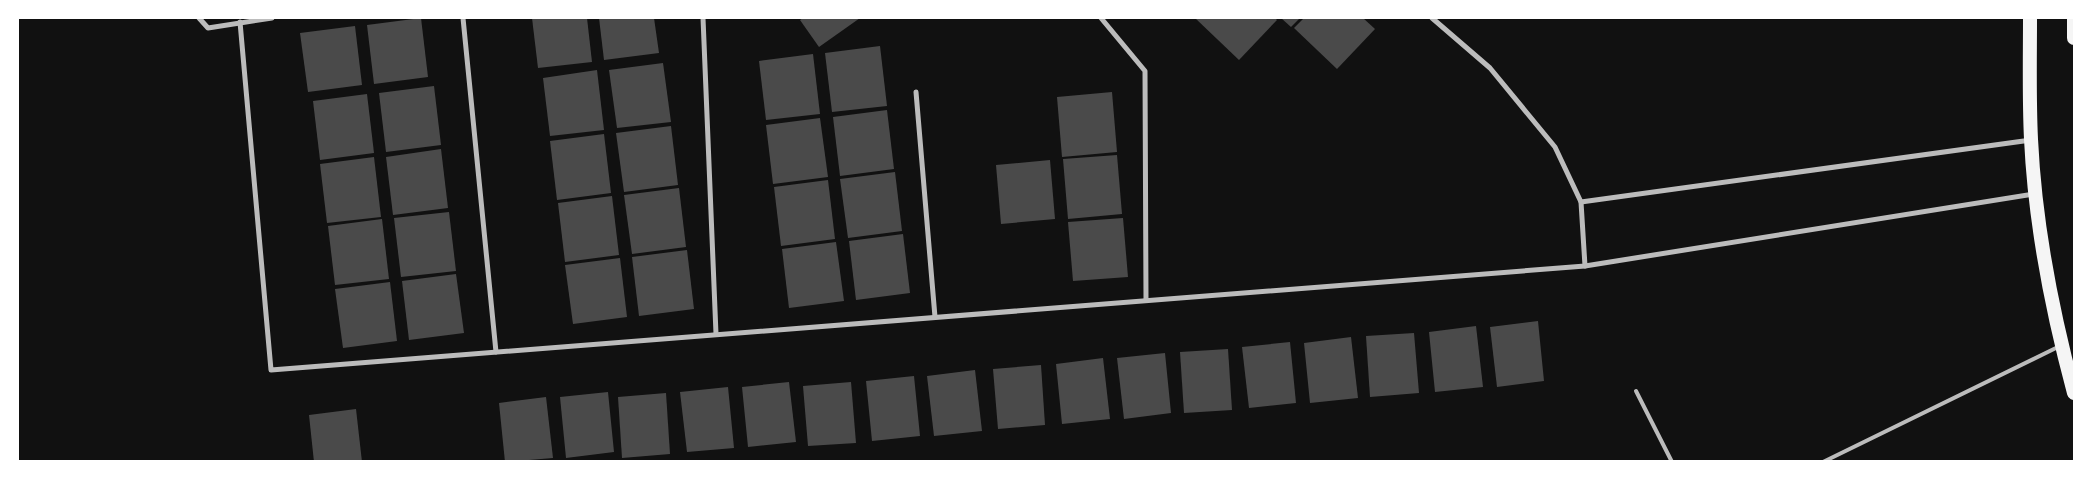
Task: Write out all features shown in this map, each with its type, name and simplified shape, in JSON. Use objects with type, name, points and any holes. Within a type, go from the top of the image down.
[{"type":"highway","points":[[2030,18],[2031,140],[2036,193],[2062,345],[2074,393]]},
{"type":"highway","points":[[2074,18],[2074,38]]},
{"type":"street","points":[[199,18],[208,28],[272,18]]},
{"type":"street","points":[[463,18],[496,352]]},
{"type":"street","points":[[703,18],[716,334]]},
{"type":"street","points":[[1101,18],[1146,71],[1146,300]]},
{"type":"street","points":[[1432,18],[1490,68],[1555,147],[1581,202],[1585,266]]},
{"type":"street","points":[[240,22],[270,370],[1585,266],[2036,193]]},
{"type":"street","points":[[916,92],[935,317]]},
{"type":"street","points":[[1581,202],[2031,140]]},
{"type":"lane","points":[[1823,462],[2062,345]]},
{"type":"lane","points":[[1636,392],[1672,462]]},
{"type":"building","points":[[421,18],[428,77],[374,84],[367,25]]},
{"type":"building","points":[[532,18],[587,18],[592,62],[538,68]]},
{"type":"building","points":[[599,18],[654,18],[659,53],[604,60]]},
{"type":"building","points":[[803,18],[860,18],[819,47],[800,20]]},
{"type":"building","points":[[1195,18],[1275,18],[1277,20],[1239,60]]},
{"type":"building","points":[[1281,18],[1300,18],[1291,27]]},
{"type":"building","points":[[1304,18],[1363,18],[1375,29],[1337,69],[1294,28]]},
{"type":"building","points":[[355,26],[362,85],[308,92],[300,33]]},
{"type":"building","points":[[880,46],[887,106],[832,112],[825,53]]},
{"type":"building","points":[[813,54],[820,114],[766,120],[759,61]]},
{"type":"building","points":[[663,63],[671,122],[617,128],[609,70]]},
{"type":"building","points":[[597,70],[604,130],[550,136],[543,78]]},
{"type":"building","points":[[434,86],[441,145],[386,152],[379,93]]},
{"type":"building","points":[[1112,92],[1117,152],[1062,157],[1057,97]]},
{"type":"building","points":[[367,94],[374,153],[320,160],[313,101]]},
{"type":"building","points":[[887,110],[894,169],[840,176],[833,117]]},
{"type":"building","points":[[820,118],[828,177],[773,184],[766,125]]},
{"type":"building","points":[[671,126],[678,185],[624,192],[616,133]]},
{"type":"building","points":[[604,134],[611,193],[557,200],[550,141]]},
{"type":"building","points":[[441,149],[448,208],[393,215],[386,157]]},
{"type":"building","points":[[1117,155],[1122,214],[1068,219],[1063,159]]},
{"type":"building","points":[[374,157],[381,217],[327,223],[320,164]]},
{"type":"building","points":[[1050,160],[1055,219],[1001,224],[996,165]]},
{"type":"building","points":[[895,172],[902,231],[848,238],[840,179]]},
{"type":"building","points":[[828,180],[835,239],[781,246],[774,187]]},
{"type":"building","points":[[679,188],[686,247],[632,254],[624,195]]},
{"type":"building","points":[[612,196],[619,255],[565,262],[558,203]]},
{"type":"building","points":[[449,212],[456,271],[401,277],[394,218]]},
{"type":"building","points":[[1123,218],[1128,277],[1073,281],[1068,222]]},
{"type":"building","points":[[382,219],[389,279],[335,285],[328,226]]},
{"type":"building","points":[[903,234],[910,293],[856,300],[849,241]]},
{"type":"building","points":[[836,242],[844,301],[789,308],[782,249]]},
{"type":"building","points":[[687,250],[694,309],[639,316],[632,257]]},
{"type":"building","points":[[620,258],[627,317],[573,324],[565,265]]},
{"type":"building","points":[[456,274],[464,333],[409,340],[402,281]]},
{"type":"building","points":[[390,282],[397,341],[343,348],[335,289]]},
{"type":"building","points":[[1538,321],[1544,381],[1497,387],[1490,327]]},
{"type":"building","points":[[1476,326],[1483,387],[1435,392],[1429,332]]},
{"type":"building","points":[[1414,333],[1419,393],[1370,397],[1366,336]]},
{"type":"building","points":[[1351,337],[1358,398],[1310,403],[1304,343]]},
{"type":"building","points":[[1290,342],[1296,403],[1249,408],[1242,347]]},
{"type":"building","points":[[1228,349],[1232,410],[1184,413],[1180,352]]},
{"type":"building","points":[[1165,353],[1171,413],[1124,419],[1117,358]]},
{"type":"building","points":[[1103,358],[1110,419],[1062,424],[1056,364]]},
{"type":"building","points":[[1041,365],[1045,425],[998,429],[993,369]]},
{"type":"building","points":[[975,370],[982,431],[934,436],[927,376]]},
{"type":"building","points":[[914,376],[920,436],[872,441],[866,381]]},
{"type":"building","points":[[789,382],[796,442],[748,447],[742,387]]},
{"type":"building","points":[[851,382],[856,443],[808,446],[803,386]]},
{"type":"building","points":[[728,387],[734,448],[687,452],[680,392]]},
{"type":"building","points":[[608,392],[614,452],[566,458],[560,397]]},
{"type":"building","points":[[666,393],[670,454],[622,458],[618,397]]},
{"type":"building","points":[[546,397],[553,458],[505,462],[499,403]]},
{"type":"building","points":[[356,409],[362,462],[314,462],[309,415]]}]
